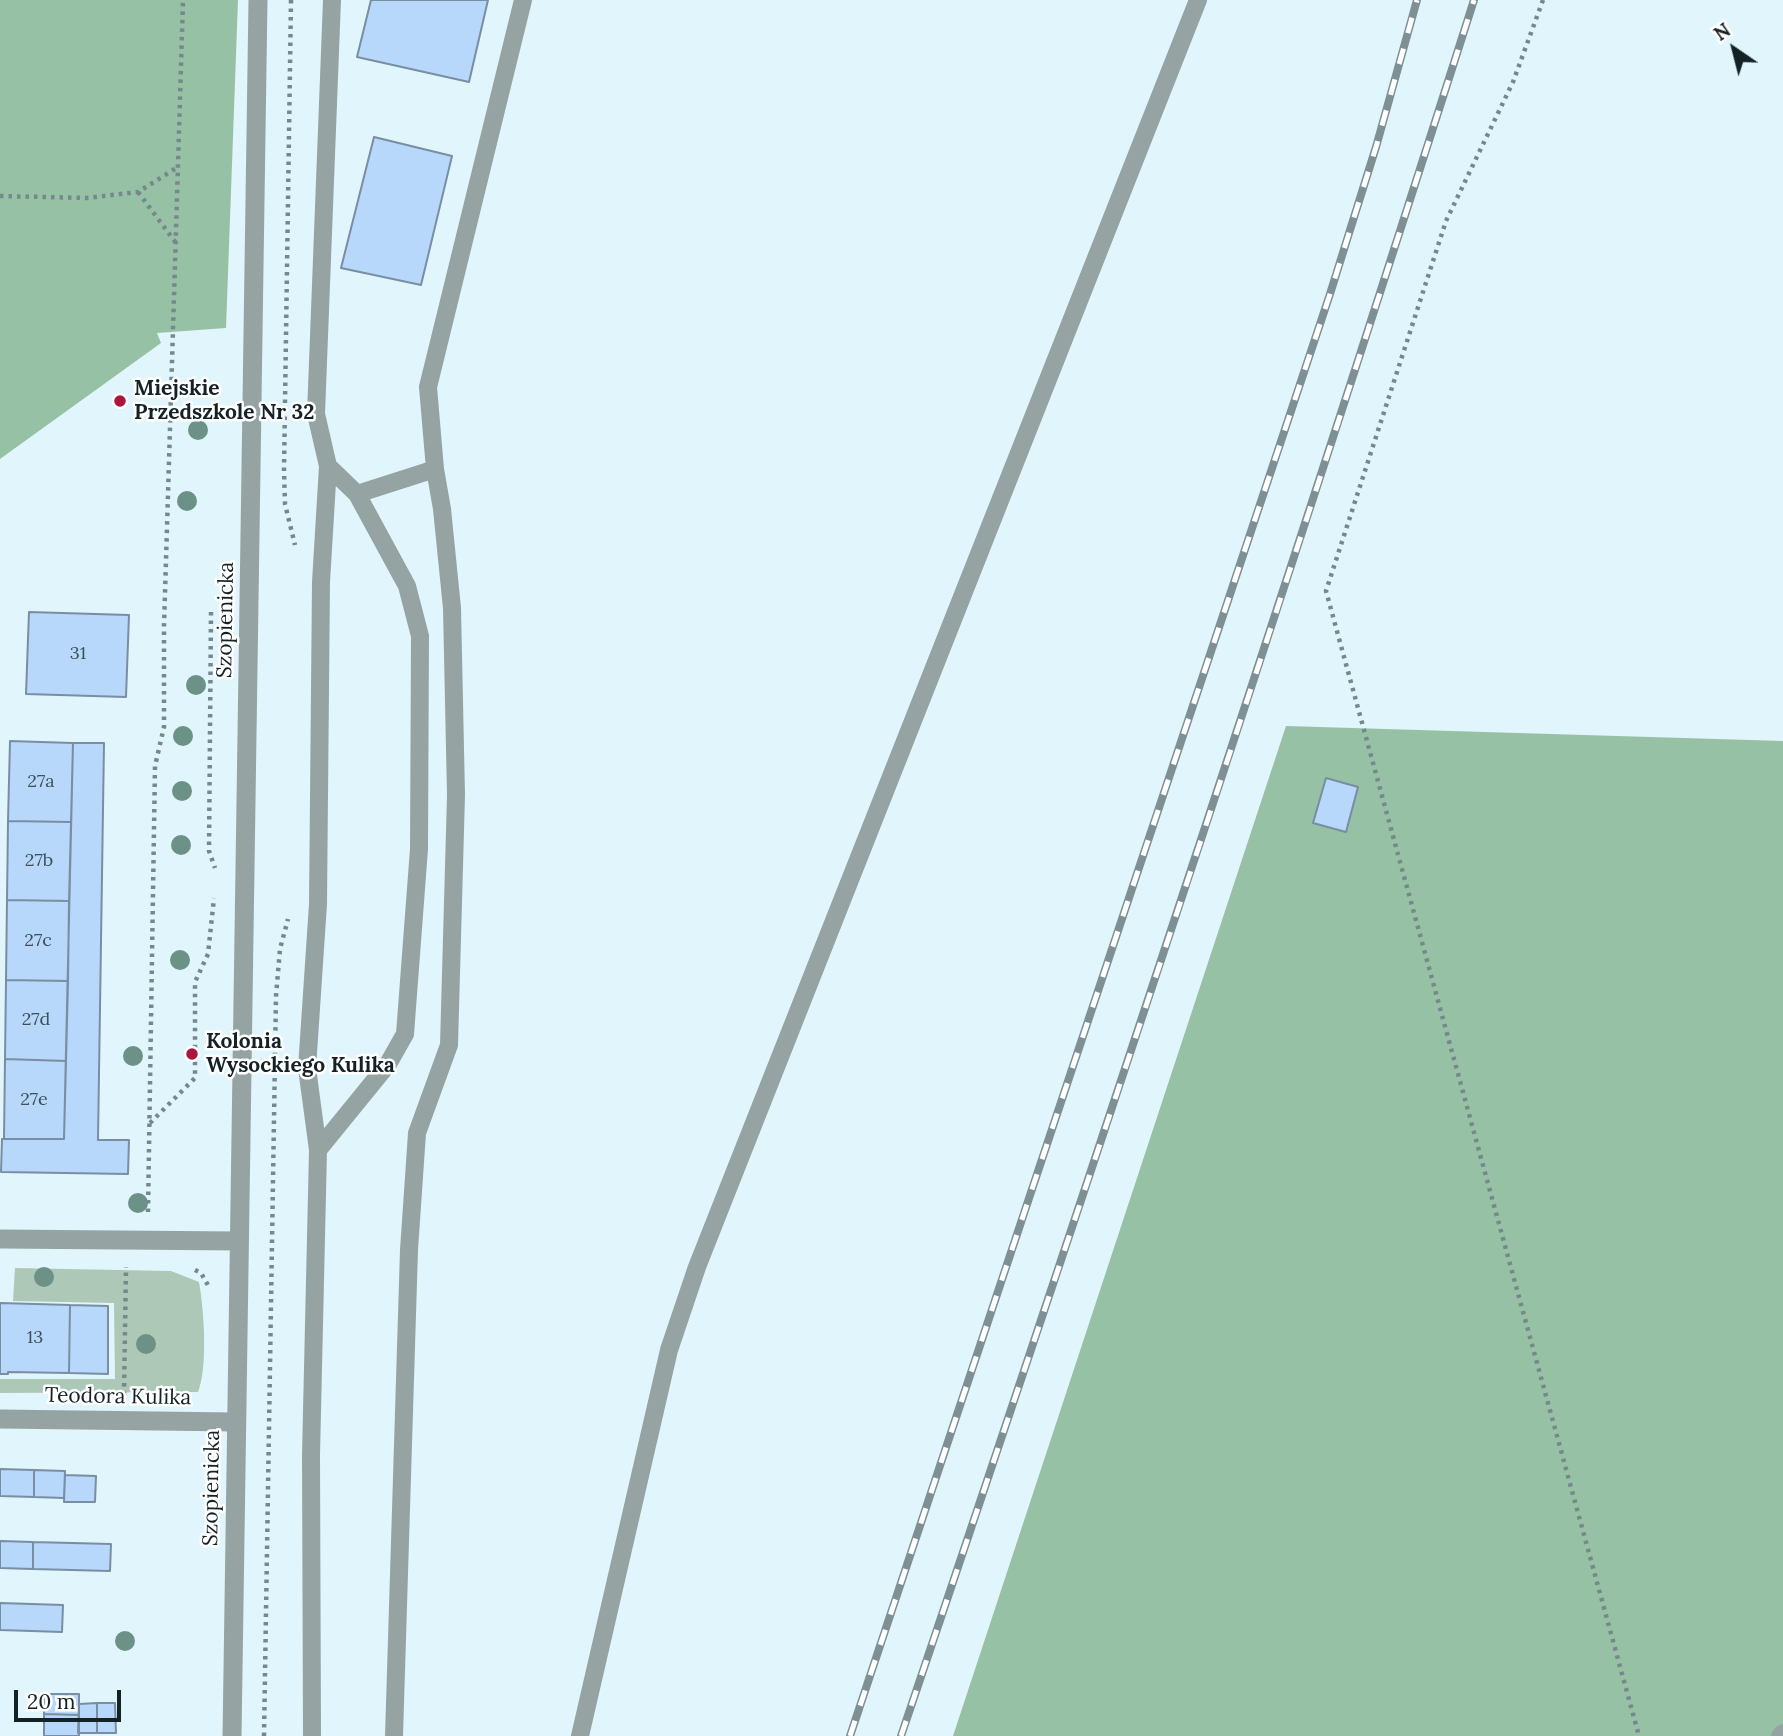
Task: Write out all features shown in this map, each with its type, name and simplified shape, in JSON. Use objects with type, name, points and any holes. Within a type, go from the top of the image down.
[{"type":"street","name":"Szopienicka","points":[[232,1736],[258,0]]},
{"type":"street","points":[[0,1239],[238,1241]]},
{"type":"street","name":"Teodora Kulika","points":[[0,1419],[235,1422]]},
{"type":"lane","points":[[312,1736],[311,1455],[318,1150],[307,1068],[318,904],[321,582],[328,466],[316,414],[331,0]]},
{"type":"lane","points":[[394,1736],[410,1250],[417,1133],[449,1045],[456,795],[453,608],[435,469],[428,387],[523,0]]},
{"type":"lane","points":[[580,1736],[669,1350],[698,1267],[1198,0]]},
{"type":"lane","points":[[318,1150],[388,1064],[405,1034],[419,849],[420,636],[407,586],[358,494],[328,466]]},
{"type":"lane","points":[[358,494],[435,469]]},
{"type":"path","points":[[124,1400],[126,1263],[148,1262],[155,766],[164,727],[164,626],[183,0]]},
{"type":"path","points":[[285,496],[291,0]]},
{"type":"path","points":[[1543,0],[1513,82],[1446,221],[1326,591],[1639,1736]]},
{"type":"path","points":[[0,196],[87,198],[138,192],[179,166]]},
{"type":"path","points":[[138,192],[177,243]]},
{"type":"path","points":[[211,612],[209,851],[217,873]]},
{"type":"path","points":[[149,1123],[195,1078],[195,982],[208,954],[215,887]]},
{"type":"path","points":[[264,1736],[276,1011],[280,949]]},
{"type":"path","points":[[189,1268],[201,1273],[209,1285],[209,1297]]},
{"type":"green space","points":[[0,0],[238,0],[226,328],[157,333],[161,343],[0,459]]},
{"type":"green space","points":[[1286,726],[1783,741],[1783,1736],[953,1736]]},
{"type":"green space","points":[[15,1268],[171,1271],[199,1282],[204,1323],[204,1354],[198,1392],[0,1393],[0,1379],[115,1379],[114,1303],[13,1301]]},
{"type":"building","points":[[371,0],[488,0],[469,82],[357,57]]},
{"type":"building","points":[[374,137],[452,156],[421,285],[341,268]]},
{"type":"building","points":[[29,612],[129,615],[126,697],[26,694]]},
{"type":"building","points":[[10,741],[73,743],[71,822],[8,821]]},
{"type":"building","points":[[73,743],[104,743],[98,1140],[129,1140],[128,1174],[1,1172],[2,1139],[64,1139]]},
{"type":"building","points":[[1326,778],[1358,787],[1346,832],[1313,823]]},
{"type":"building","points":[[8,821],[71,822],[69,901],[7,900]]},
{"type":"building","points":[[7,900],[69,901],[68,981],[6,980]]},
{"type":"building","points":[[6,980],[68,981],[66,1061],[5,1059]]},
{"type":"building","points":[[5,1059],[66,1061],[64,1139],[4,1139]]},
{"type":"building","points":[[0,1303],[70,1305],[69,1373],[0,1374]]},
{"type":"building","points":[[70,1305],[108,1306],[108,1374],[69,1373]]},
{"type":"building","points":[[0,1469],[34,1470],[34,1497],[0,1496]]},
{"type":"building","points":[[34,1470],[65,1471],[64,1498],[34,1497]]},
{"type":"building","points":[[65,1475],[96,1476],[95,1502],[64,1502]]},
{"type":"building","points":[[0,1541],[33,1542],[33,1569],[0,1568]]},
{"type":"building","points":[[33,1542],[111,1544],[110,1571],[33,1569]]},
{"type":"building","points":[[0,1603],[63,1605],[62,1632],[0,1630]]},
{"type":"building","points":[[44,1694],[79,1694],[79,1715],[44,1714]]},
{"type":"building","points":[[97,1703],[115,1703],[116,1733],[97,1733]]},
{"type":"building","points":[[97,1703],[97,1733],[78,1733],[79,1704]]},
{"type":"building","points":[[44,1714],[79,1715],[79,1736],[44,1736]]},
{"type":"railway","points":[[850,1736],[1330,294],[1376,147],[1417,0]]},
{"type":"railway","points":[[901,1736],[1191,870],[1474,0]]},
{"type":"place","name":"Miejskie Przedszkole Nr 32","points":[[120,401]]},
{"type":"place","name":"Kolonia Wysockiego Kulika","points":[[192,1054]]}]
